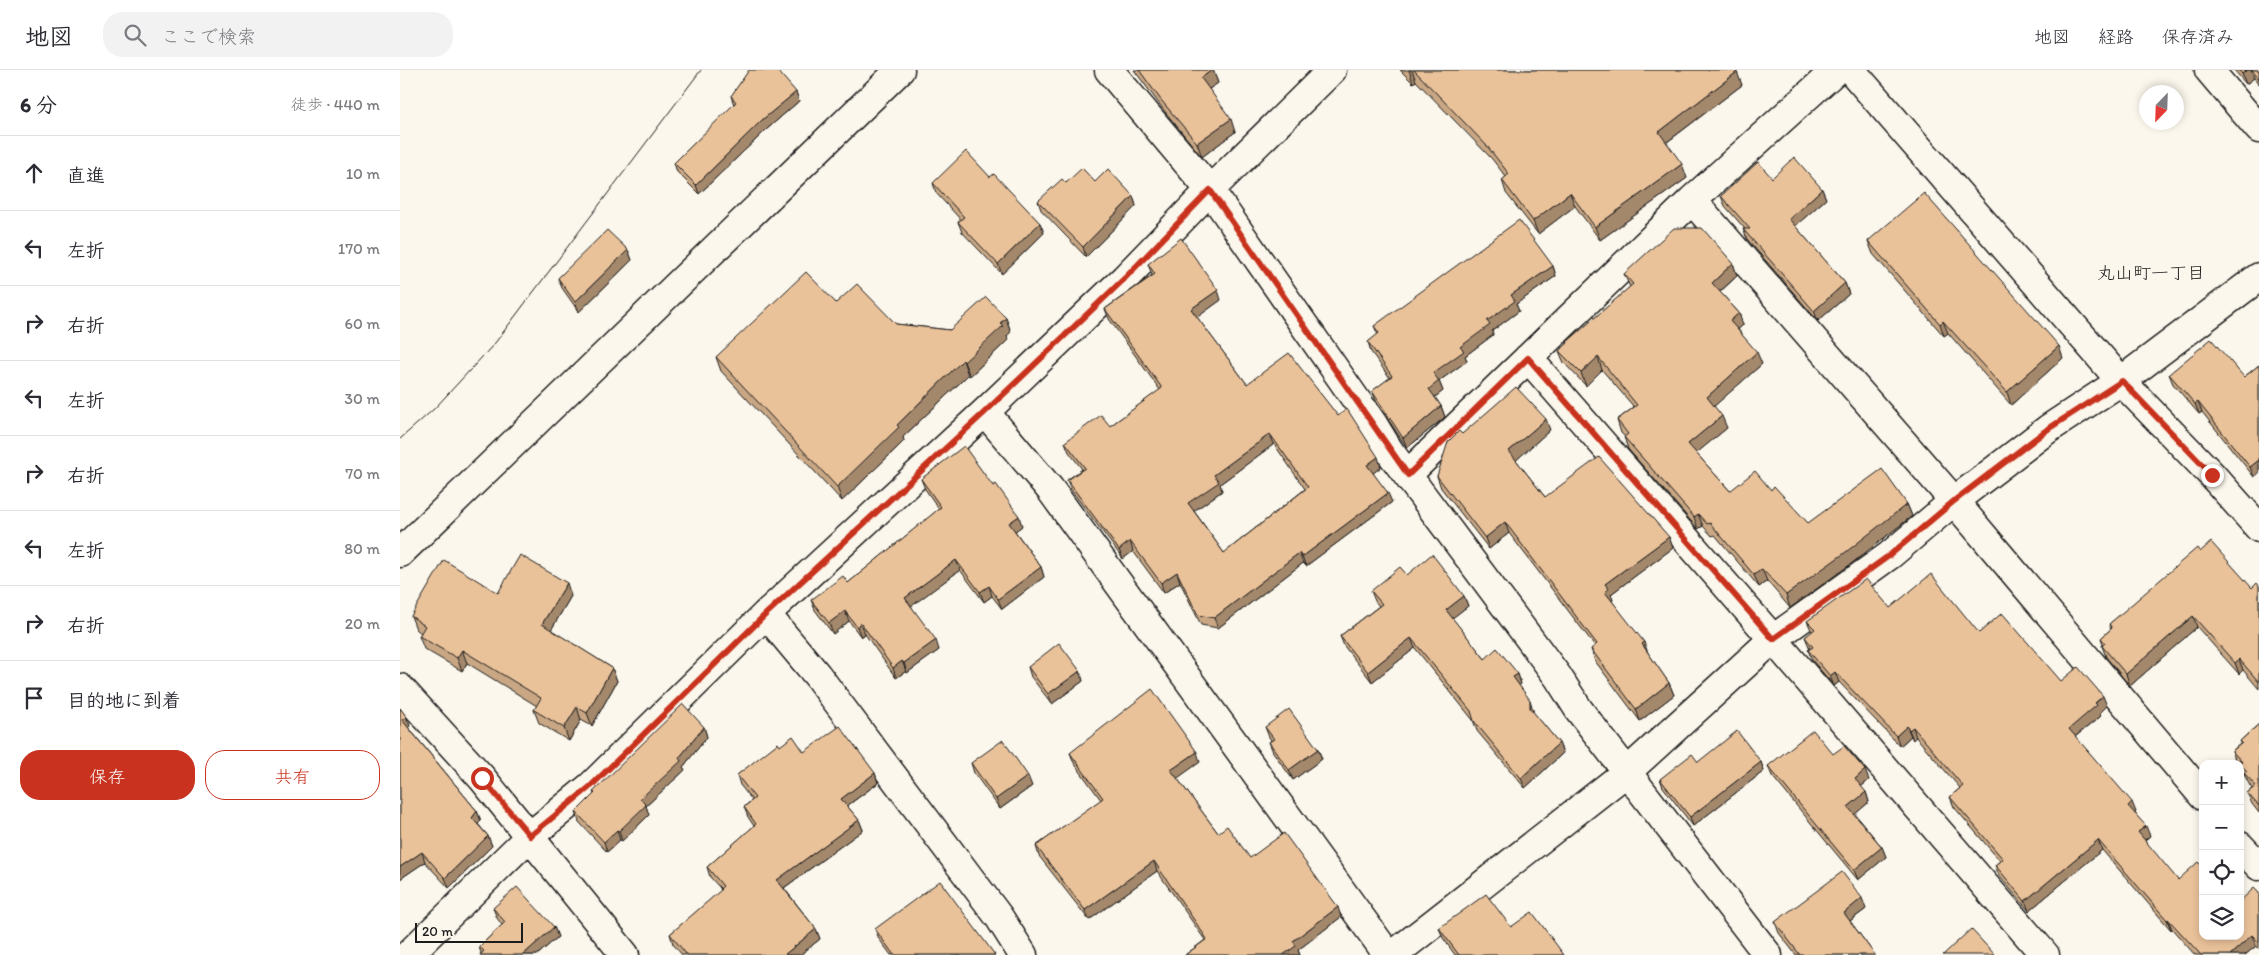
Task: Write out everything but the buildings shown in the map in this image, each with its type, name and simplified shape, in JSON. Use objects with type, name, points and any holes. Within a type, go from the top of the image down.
[{"type":"street","points":[[400,552],[900,70]]},
{"type":"street","points":[[1109,70],[1210,190],[1408,475],[1558,677],[1579,710],[1628,771],[1768,955]]},
{"type":"street","points":[[408,955],[530,836],[591,786],[766,614],[985,412],[1125,278],[1210,190],[1332,70]]},
{"type":"street","points":[[1408,475],[1692,200],[1836,70]]},
{"type":"street","points":[[1851,70],[2122,381],[2212,475],[2259,528]]},
{"type":"street","points":[[2209,70],[2259,129]]},
{"type":"street","points":[[1692,200],[1954,501],[2199,791]]},
{"type":"street","points":[[1393,955],[1628,771],[1773,639],[1890,555],[1954,501],[2048,429],[2122,381],[2259,277]]},
{"type":"street","points":[[1528,358],[2045,955]]},
{"type":"street","points":[[985,412],[1050,489],[1388,955]]},
{"type":"street","points":[[766,614],[817,675],[999,917],[1024,955]]},
{"type":"street","points":[[400,688],[482,778],[625,955]]},
{"type":"street","points":[[2244,850],[2259,866]]},
{"type":"tram line","points":[[400,439],[435,408],[495,343],[701,70]]},
{"type":"district","name":"丸山町一丁目","points":[[2151,273]]},
{"type":"route","points":[[482,778],[530,836],[591,786],[766,614],[985,412],[1125,278],[1210,190],[1373,424],[1390,452],[1408,475],[1528,358],[1773,639],[1890,555],[1954,501],[2048,429],[2122,381],[2212,475]]}]
